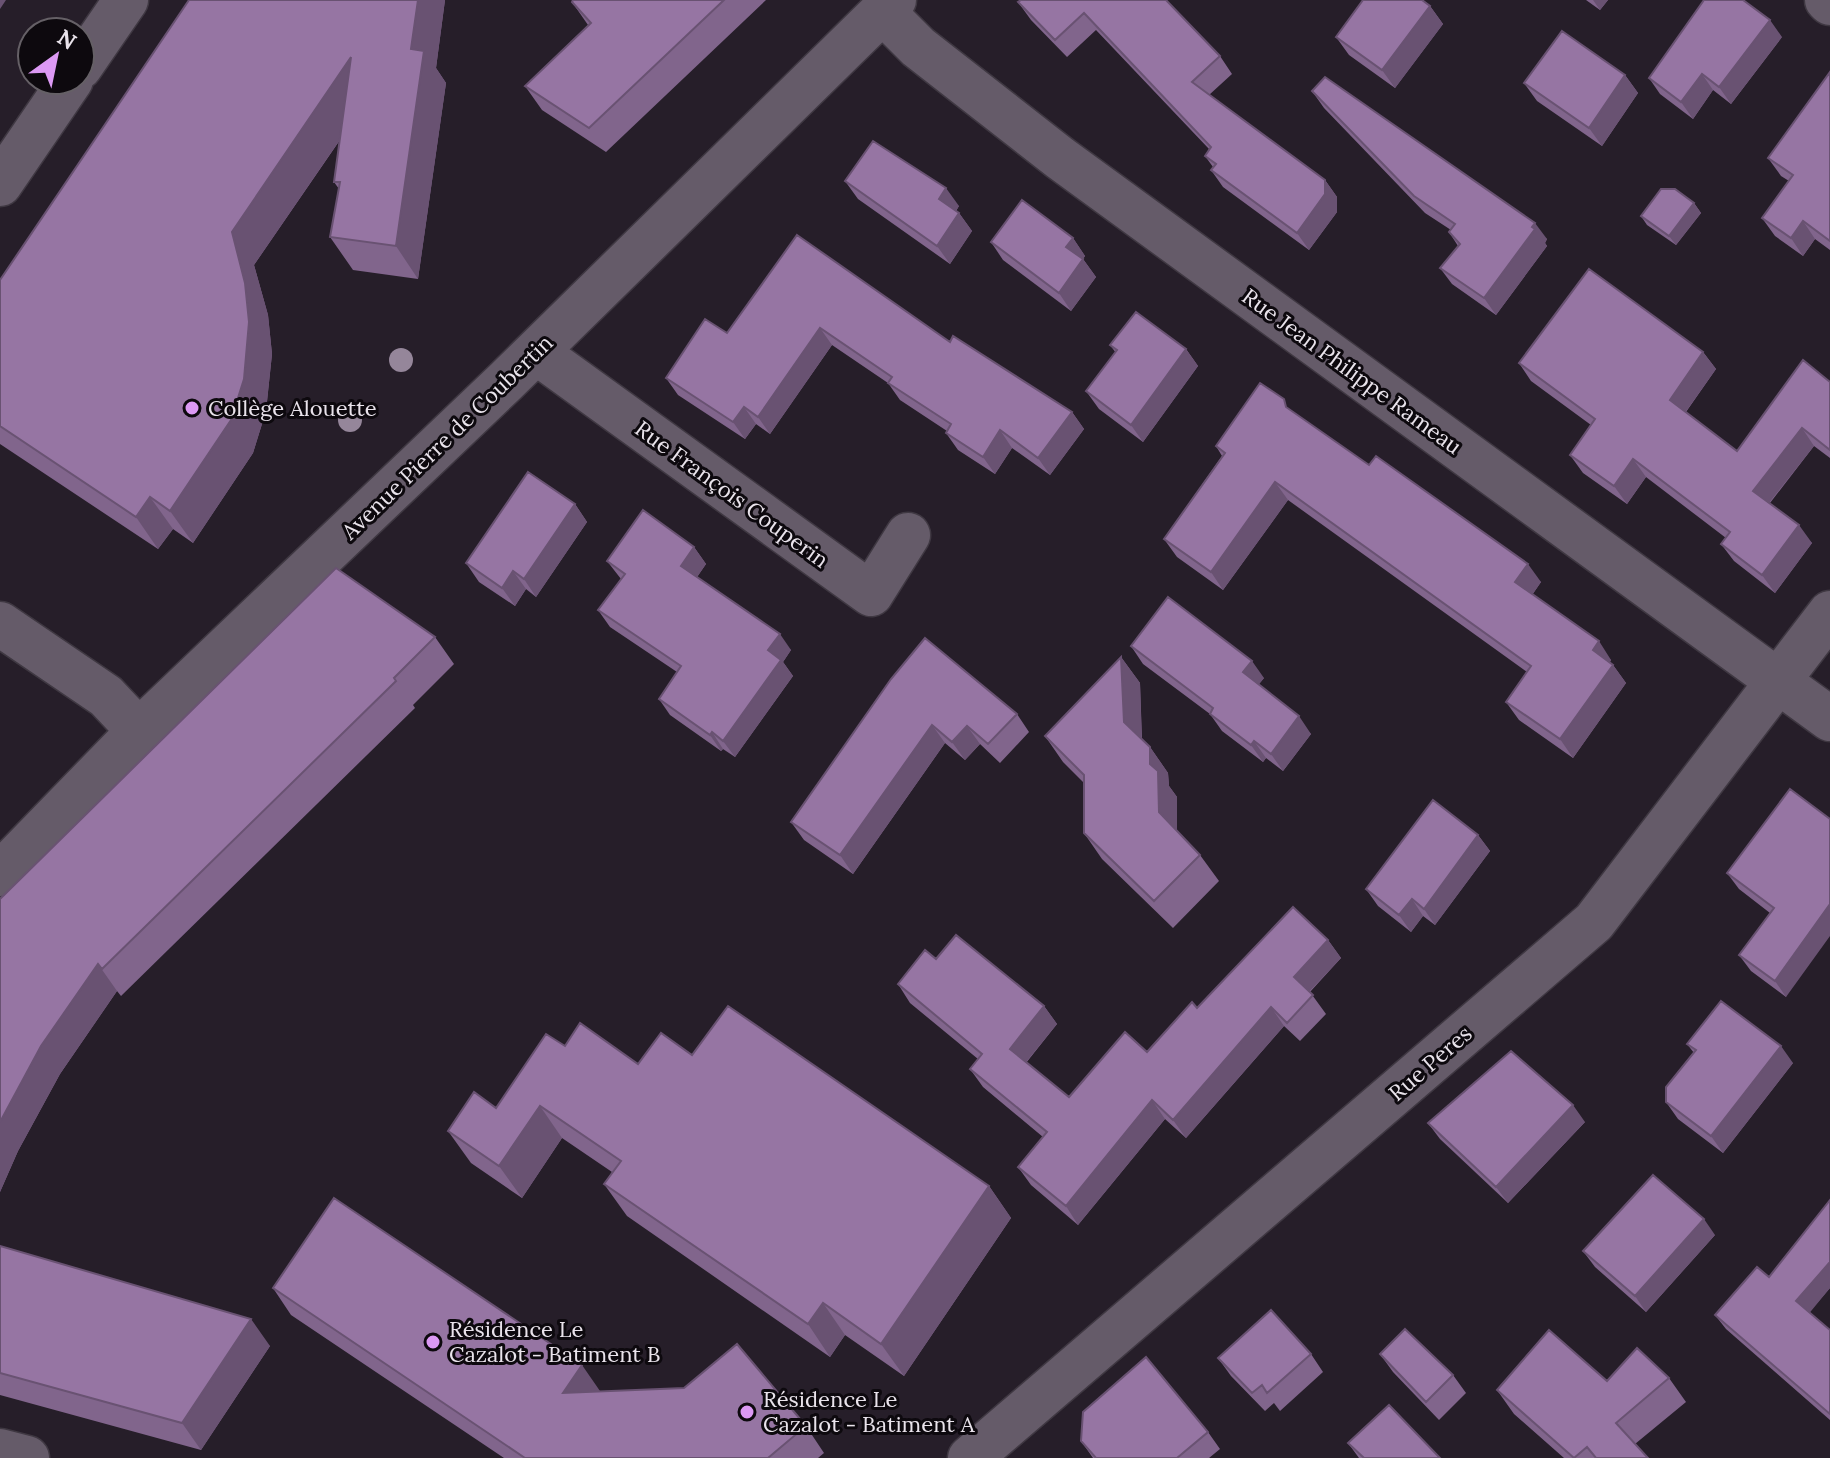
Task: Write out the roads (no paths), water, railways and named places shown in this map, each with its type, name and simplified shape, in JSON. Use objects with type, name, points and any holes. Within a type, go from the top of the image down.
[{"type":"street","points":[[96,44],[126,0]]},
{"type":"street","name":"Avenue Pierre de Coubertin","points":[[0,874],[139,731],[536,352],[888,6]]},
{"type":"street","name":"Rue Jean Philippe Rameau","points":[[888,6],[918,47],[1060,158],[1830,719]]},
{"type":"street","points":[[0,184],[60,96]]},
{"type":"street","name":"Rue François Couperin","points":[[536,352],[871,594],[908,535]]},
{"type":"street","name":"Rue Peres","points":[[971,1458],[1594,922],[1780,684],[1830,613]]},
{"type":"street","points":[[4,637],[106,696],[139,731]]},
{"type":"street","points":[[0,1451],[27,1458]]},
{"type":"place","name":"Collège Alouette","points":[[192,408]]},
{"type":"place","name":"Résidence Le Cazalot - Batiment B","points":[[433,1342]]},
{"type":"place","name":"Résidence Le Cazalot - Batiment A","points":[[747,1412]]}]
